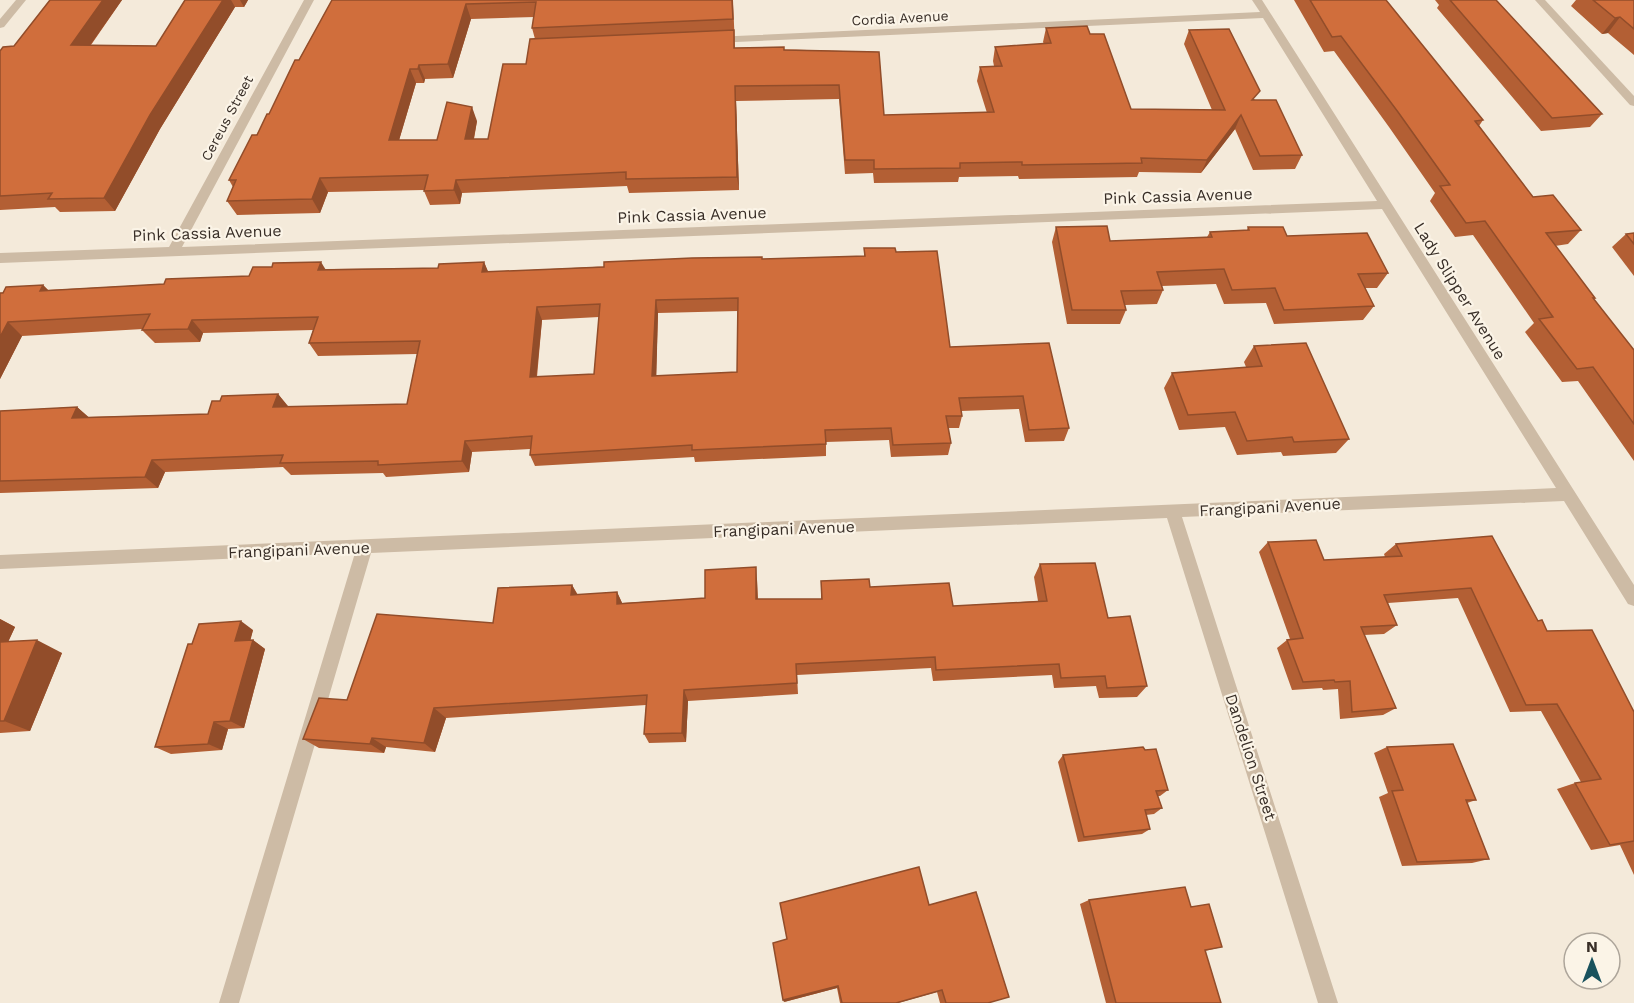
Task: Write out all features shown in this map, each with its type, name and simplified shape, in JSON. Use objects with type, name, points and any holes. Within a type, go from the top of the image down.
[{"type":"street","points":[[0,25],[21,0]]},
{"type":"street","name":"Cereus Street","points":[[173,251],[309,0]]},
{"type":"street","name":"Lady Slipper Avenue","points":[[1257,0],[1634,600]]},
{"type":"street","points":[[1540,0],[1634,103]]},
{"type":"street","name":"Cordia Avenue","points":[[700,41],[1266,15]]},
{"type":"street","name":"Pink Cassia Avenue","points":[[0,258],[1386,205]]},
{"type":"street","name":"Frangipani Avenue","points":[[0,562],[1568,494]]},
{"type":"street","name":"Dandelion Street","points":[[1173,512],[1328,1003]]},
{"type":"street","points":[[229,1003],[365,547]]},
{"type":"building","points":[[50,0],[103,0],[71,45],[156,46],[185,0],[223,0],[150,115],[104,198],[48,199],[52,193],[0,196],[0,51],[3,47],[14,46]]},
{"type":"building","points":[[332,0],[732,0],[733,19],[532,28],[536,2],[466,4],[448,64],[419,65],[418,69],[410,69],[389,140],[437,140],[447,102],[472,107],[465,139],[488,139],[503,64],[526,64],[530,39],[734,30],[734,48],[784,47],[784,50],[879,52],[884,115],[994,112],[980,67],[1002,66],[995,47],[1051,43],[1046,28],[1087,26],[1090,34],[1104,34],[1131,109],[1225,110],[1189,30],[1229,29],[1260,91],[1252,100],[1276,100],[1302,155],[1260,156],[1241,115],[1207,160],[1141,158],[1142,163],[1022,165],[1022,162],[960,163],[960,168],[874,169],[874,160],[845,160],[839,85],[735,86],[737,177],[626,179],[626,172],[456,180],[454,190],[424,191],[428,175],[320,178],[312,199],[227,201],[236,180],[229,180],[252,135],[257,135],[295,60],[299,60]]},
{"type":"building","points":[[1310,0],[1386,0],[1483,120],[1475,121],[1533,197],[1553,195],[1581,230],[1546,233],[1634,350],[1634,424],[1593,367],[1577,369],[1539,319],[1553,317],[1485,221],[1466,223],[1440,186],[1450,185],[1341,36],[1332,37]]},
{"type":"building","points":[[1450,0],[1496,0],[1602,114],[1552,118]]},
{"type":"building","points":[[1593,0],[1634,0],[1634,29],[1620,17],[1615,18]]},
{"type":"building","points":[[1107,226],[1110,241],[1212,237],[1210,232],[1249,230],[1248,227],[1283,227],[1287,236],[1367,233],[1388,273],[1358,274],[1374,306],[1284,310],[1275,288],[1232,290],[1224,269],[1157,272],[1163,290],[1121,291],[1126,310],[1072,310],[1056,227]]},
{"type":"building","points":[[1634,233],[1634,244],[1626,234]]},
{"type":"building","points":[[864,248],[895,248],[896,252],[937,251],[950,347],[1049,343],[1069,428],[1029,430],[1023,396],[959,398],[962,416],[946,416],[951,443],[893,445],[891,428],[825,430],[826,444],[692,450],[692,445],[530,455],[532,436],[465,441],[462,461],[378,465],[378,461],[280,463],[283,455],[152,460],[145,477],[0,481],[0,411],[77,407],[72,418],[208,414],[212,401],[220,401],[222,396],[278,394],[273,407],[407,404],[420,341],[309,343],[318,317],[192,320],[188,329],[142,330],[150,314],[8,322],[0,337],[0,293],[3,293],[6,287],[43,285],[40,291],[164,284],[166,279],[249,276],[253,267],[272,267],[273,263],[321,262],[318,270],[438,268],[439,264],[484,262],[482,272],[604,267],[604,262],[692,258],[762,257],[762,259],[865,256]],"holes":[[[738,298],[737,372],[652,376],[656,300]],[[600,304],[594,374],[530,377],[537,307]]]},
{"type":"building","points":[[1306,343],[1349,439],[1294,442],[1292,437],[1247,441],[1235,412],[1188,415],[1172,373],[1262,366],[1254,346]]},
{"type":"building","points":[[1492,536],[1538,621],[1542,620],[1547,631],[1592,630],[1634,712],[1634,841],[1610,845],[1575,783],[1601,779],[1557,704],[1526,705],[1471,588],[1384,595],[1397,625],[1361,627],[1396,708],[1352,712],[1350,681],[1303,682],[1287,640],[1303,638],[1268,542],[1316,540],[1324,560],[1402,556],[1396,544]]},
{"type":"building","points":[[1095,563],[1108,618],[1130,616],[1147,686],[1107,688],[1105,676],[1061,678],[1059,664],[936,670],[935,657],[796,664],[797,683],[684,690],[682,733],[644,734],[647,695],[434,708],[424,743],[372,738],[370,744],[303,739],[319,698],[347,700],[377,614],[493,623],[498,588],[572,585],[571,595],[617,592],[617,604],[705,598],[705,570],[756,567],[756,599],[822,599],[821,581],[869,579],[870,587],[949,583],[953,606],[1047,601],[1040,564]]},
{"type":"building","points":[[241,621],[235,641],[253,640],[230,721],[214,722],[208,744],[155,747],[188,644],[192,644],[199,624]]},
{"type":"building","points":[[37,640],[4,721],[0,721],[0,642]]},
{"type":"building","points":[[1453,744],[1476,800],[1466,800],[1489,859],[1417,862],[1392,791],[1403,790],[1387,747]]},
{"type":"building","points":[[1143,747],[1145,750],[1156,749],[1168,790],[1156,791],[1162,808],[1145,810],[1150,829],[1084,837],[1063,755]]},
{"type":"building","points":[[919,867],[929,905],[976,892],[1009,997],[988,1003],[946,1003],[942,990],[896,1003],[842,1003],[838,986],[783,1000],[773,943],[787,939],[780,903]]},
{"type":"building","points":[[1185,887],[1191,907],[1209,904],[1222,947],[1205,950],[1221,1003],[1116,1003],[1089,900]]}]
